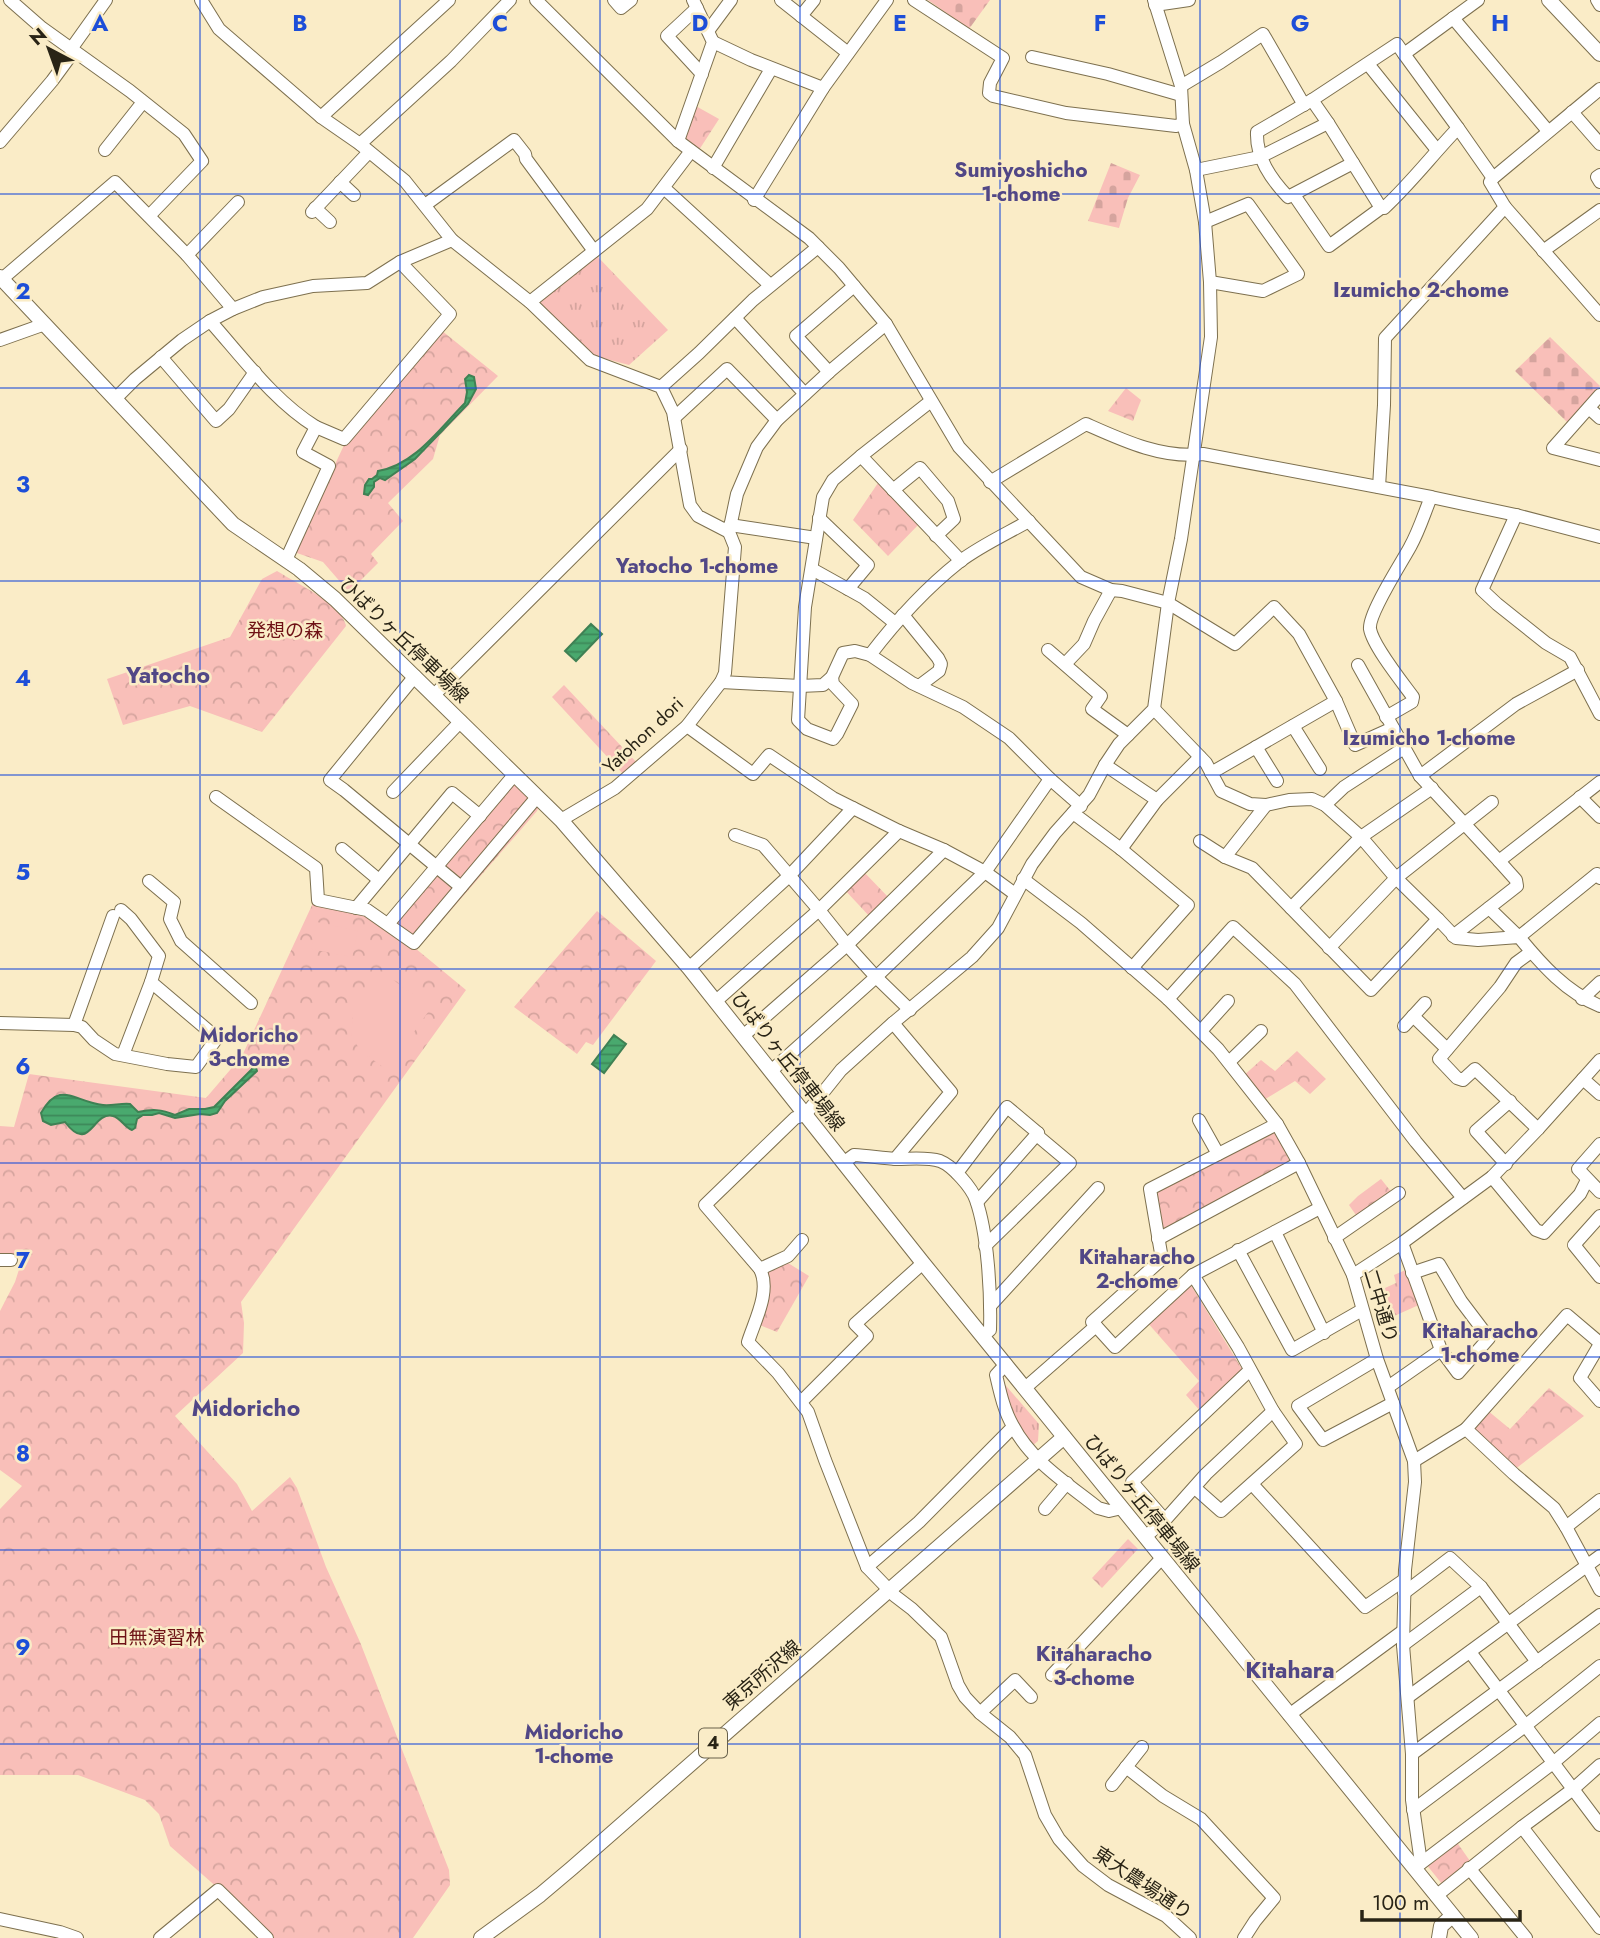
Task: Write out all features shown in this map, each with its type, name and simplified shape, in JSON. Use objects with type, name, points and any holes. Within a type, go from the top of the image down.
[{"type":"main road","points":[[1549,0],[1600,54]]},
{"type":"main road","name":"ひばりヶ丘停車場線","points":[[1,278],[233,524],[286,560],[335,599],[561,820],[716,1001],[923,1263],[1289,1715],[1418,1866],[1436,1896],[1471,1938]]},
{"type":"main road","name":"東京所沢線","points":[[481,1938],[572,1868],[1065,1437]]},
{"type":"main road","points":[[1439,1938],[1441,1926],[1452,1916]]},
{"type":"street","points":[[10,0],[42,28],[184,134],[202,161],[149,216]]},
{"type":"street","points":[[0,142],[52,81],[106,0]]},
{"type":"street","points":[[201,0],[219,29],[321,117],[405,181],[452,240],[530,302],[590,360],[661,387],[674,418],[690,505],[698,516],[729,529],[816,538]]},
{"type":"street","points":[[321,117],[449,0]]},
{"type":"street","points":[[330,222],[313,210],[340,182],[365,148],[510,0]]},
{"type":"street","points":[[536,0],[678,141],[818,247],[886,324],[958,447],[1081,577],[1111,590],[1168,603],[1235,644],[1274,607],[1299,634],[1336,701],[1354,745],[1389,722],[1412,702],[1413,697],[1382,653],[1371,632],[1370,624],[1411,545],[1431,497]]},
{"type":"street","points":[[614,0],[621,8],[631,0]]},
{"type":"street","points":[[678,141],[702,74],[710,36],[731,0]]},
{"type":"street","points":[[781,0],[848,53]]},
{"type":"street","points":[[801,16],[814,0]]},
{"type":"street","points":[[754,200],[823,88],[887,0]]},
{"type":"street","points":[[914,0],[1003,58],[990,83],[989,93],[993,96],[1066,113],[1183,124]]},
{"type":"street","points":[[1013,1427],[919,1522],[867,1567],[808,1412],[778,1373],[748,1342],[762,1301],[765,1278],[705,1205],[795,1118],[805,1115],[841,1070],[981,947],[998,928],[1023,879],[1055,833],[1089,795],[1119,744],[1154,709],[1210,337],[1210,282],[1205,222],[1196,170],[1183,124],[1181,90],[1155,3],[1189,0]]},
{"type":"street","points":[[1404,54],[1478,0]]},
{"type":"street","points":[[1597,0],[1600,5]]},
{"type":"street","points":[[702,74],[667,36],[695,4],[710,36],[771,69],[823,88]]},
{"type":"street","points":[[1452,18],[1548,131]]},
{"type":"street","points":[[1032,57],[1181,90],[1263,34],[1308,103],[1328,123],[1381,208]]},
{"type":"street","points":[[1353,163],[1288,197],[1260,157],[1256,146],[1257,132],[1308,103],[1397,44],[1493,178]]},
{"type":"street","points":[[1368,64],[1437,150]]},
{"type":"street","points":[[713,168],[771,69]]},
{"type":"street","points":[[1600,89],[1490,182],[1505,207],[1600,315]]},
{"type":"street","points":[[106,150],[143,102]]},
{"type":"street","points":[[1572,112],[1600,144]]},
{"type":"street","points":[[0,120],[12,130]]},
{"type":"street","points":[[1196,170],[1260,157],[1328,123]]},
{"type":"street","points":[[1294,195],[1329,246],[1398,196],[1458,128]]},
{"type":"street","points":[[425,205],[514,140],[594,251]]},
{"type":"street","points":[[530,302],[647,209],[691,151]]},
{"type":"street","points":[[1600,174],[1597,177],[1600,182]]},
{"type":"street","points":[[1,278],[114,182],[187,255],[233,310]]},
{"type":"street","points":[[340,182],[354,195]]},
{"type":"street","points":[[664,188],[770,285]]},
{"type":"street","points":[[187,255],[238,202]]},
{"type":"street","points":[[1205,222],[1248,204],[1298,274],[1263,291],[1210,282]]},
{"type":"street","points":[[1379,487],[1385,380],[1384,338],[1505,207]]},
{"type":"street","points":[[1543,251],[1600,210]]},
{"type":"street","points":[[115,399],[161,357],[210,321],[233,310],[263,297],[313,286],[367,284],[400,262],[452,240]]},
{"type":"street","points":[[661,387],[770,285],[818,247]]},
{"type":"street","points":[[210,321],[292,410],[316,427],[344,439],[450,314],[400,262]]},
{"type":"street","points":[[829,372],[796,336],[854,286]]},
{"type":"street","points":[[735,318],[805,394]]},
{"type":"street","points":[[0,340],[45,324]]},
{"type":"street","points":[[729,529],[737,495],[757,447],[777,420],[886,324]]},
{"type":"street","points":[[161,357],[216,421],[229,409],[256,372]]},
{"type":"street","points":[[674,418],[727,369],[777,420]]},
{"type":"street","points":[[1600,395],[1553,448],[1600,460]]},
{"type":"street","points":[[832,677],[833,684],[852,704],[833,739],[807,729],[798,720],[805,607],[823,497],[832,480],[931,401]]},
{"type":"street","points":[[1589,408],[1600,418]]},
{"type":"street","points":[[990,482],[1086,424],[1132,444],[1168,453],[1203,454],[1431,497],[1600,537]]},
{"type":"street","points":[[286,560],[329,466],[303,452],[316,427]]},
{"type":"street","points":[[434,695],[681,449]]},
{"type":"street","points":[[861,456],[961,561]]},
{"type":"street","points":[[893,490],[920,468],[948,501],[954,519],[936,536]]},
{"type":"street","points":[[1516,515],[1482,590],[1546,643],[1570,657],[1600,714]]},
{"type":"street","points":[[819,518],[868,565],[848,589]]},
{"type":"street","points":[[870,656],[899,619],[961,561],[1029,521]]},
{"type":"street","name":"Yatohon dori","points":[[561,820],[615,788],[687,726],[721,682],[725,673],[735,547],[729,529]]},
{"type":"street","points":[[812,569],[899,619],[938,658],[941,664],[939,671],[919,686]]},
{"type":"street","points":[[1065,664],[1084,644],[1111,590]]},
{"type":"street","points":[[1048,650],[1101,696],[1092,709],[1128,735]]},
{"type":"street","points":[[721,682],[823,685],[832,677],[843,653],[855,651],[870,656],[919,686],[963,707],[1006,735],[1077,810],[1188,905],[1132,968]]},
{"type":"street","points":[[1358,665],[1420,776],[1516,880],[1517,886],[1453,936]]},
{"type":"street","points":[[1420,776],[1516,704],[1578,670]]},
{"type":"street","points":[[415,677],[330,780],[461,887]]},
{"type":"street","points":[[1211,773],[1336,701]]},
{"type":"street","points":[[1154,709],[1200,757],[1221,791],[1250,804],[1266,805],[1312,799],[1325,805],[1361,837],[1396,878],[1456,938],[1478,940],[1519,937],[1597,874],[1600,878]]},
{"type":"street","points":[[393,792],[461,721]]},
{"type":"street","points":[[687,726],[753,774],[769,755],[833,798],[944,850],[985,872],[1016,894]]},
{"type":"street","points":[[1293,726],[1320,769]]},
{"type":"street","points":[[1256,747],[1277,781]]},
{"type":"street","points":[[1325,805],[1344,786],[1404,748]]},
{"type":"street","points":[[1121,849],[1157,800],[1200,757]]},
{"type":"street","points":[[1105,765],[1157,800]]},
{"type":"street","points":[[388,924],[515,774]]},
{"type":"street","points":[[771,1071],[876,977],[985,872],[1050,779]]},
{"type":"street","points":[[1499,861],[1600,782]]},
{"type":"street","points":[[1291,908],[1361,837],[1432,788]]},
{"type":"street","points":[[356,908],[452,793],[480,816]]},
{"type":"street","points":[[216,797],[316,868],[318,900],[367,910],[414,943],[537,797]]},
{"type":"street","points":[[1580,797],[1600,817]]},
{"type":"street","points":[[1329,948],[1396,878],[1492,802]]},
{"type":"street","points":[[1225,857],[1266,805]]},
{"type":"street","points":[[689,968],[789,876],[853,808]]},
{"type":"street","points":[[716,1001],[819,909],[899,831]]},
{"type":"street","points":[[735,835],[763,845],[847,945],[910,1010]]},
{"type":"street","points":[[1200,841],[1225,857],[1252,868],[1371,990],[1438,919]]},
{"type":"street","points":[[342,849],[379,880]]},
{"type":"street","points":[[743,1036],[847,945],[944,850]]},
{"type":"street","name":"二中通り","points":[[1023,879],[1081,923],[1168,999],[1229,1062],[1277,1124],[1299,1163],[1353,1275],[1377,1359],[1414,1461],[1415,1482],[1404,1580],[1403,1645],[1418,1866]]},
{"type":"street","points":[[149,881],[174,902],[170,919],[181,941],[251,1003]]},
{"type":"street","points":[[1489,908],[1549,972],[1582,999],[1600,1006]]},
{"type":"street","points":[[74,1025],[117,913],[131,919],[159,956],[123,1055]]},
{"type":"street","points":[[1168,999],[1233,926],[1295,984],[1416,1142],[1463,1198]]},
{"type":"street","points":[[1531,952],[1516,963],[1500,987],[1439,1059],[1457,1078],[1463,1080],[1475,1069],[1538,1129]]},
{"type":"street","points":[[0,1023],[74,1025],[82,1027],[94,1040],[115,1054],[196,1067],[217,1038],[151,982]]},
{"type":"street","points":[[1582,999],[1600,982]]},
{"type":"street","points":[[1201,1031],[1228,1001]]},
{"type":"street","points":[[1425,1003],[1409,1021],[1447,1049]]},
{"type":"street","points":[[893,1023],[951,1092],[895,1158]]},
{"type":"street","points":[[1229,1062],[1261,1031]]},
{"type":"street","points":[[1353,1275],[1492,1177],[1600,1060]]},
{"type":"street","points":[[1583,1079],[1600,1094]]},
{"type":"street","points":[[1506,1164],[1476,1131],[1510,1101]]},
{"type":"street","points":[[957,1173],[1007,1107],[1070,1163],[985,1246]]},
{"type":"street","points":[[1199,1120],[1218,1154]]},
{"type":"street","points":[[1277,1124],[1150,1189],[1162,1259],[1091,1322],[1115,1347],[1193,1275],[1321,1208]]},
{"type":"street","points":[[977,1202],[1038,1133]]},
{"type":"street","points":[[1600,1144],[1577,1169],[1600,1192]]},
{"type":"street","points":[[844,1163],[854,1155],[933,1159],[944,1162],[957,1173],[977,1202],[985,1246],[990,1330],[983,1336]]},
{"type":"street","points":[[1158,1239],[1299,1163]]},
{"type":"street","points":[[1492,1177],[1536,1230],[1544,1233],[1580,1194],[1587,1180]]},
{"type":"street","points":[[990,1306],[1098,1188]]},
{"type":"street","points":[[1334,1238],[1399,1193]]},
{"type":"street","points":[[1600,1216],[1574,1245],[1600,1277]]},
{"type":"street","points":[[1275,1232],[1324,1333]]},
{"type":"street","points":[[760,1269],[788,1256],[802,1240]]},
{"type":"street","points":[[1402,1243],[1412,1273],[1441,1350],[1458,1373],[1489,1338],[1461,1301],[1439,1264],[1412,1273]]},
{"type":"street","points":[[1238,1250],[1292,1350],[1362,1310]]},
{"type":"street","points":[[801,1402],[867,1336],[855,1324],[923,1263]]},
{"type":"street","points":[[1193,1275],[1238,1347],[1275,1414],[1296,1444],[1220,1511],[1195,1488]]},
{"type":"street","points":[[1414,1461],[1466,1429],[1567,1315],[1600,1344],[1580,1378],[1600,1401]]},
{"type":"street","points":[[1025,1388],[1096,1326]]},
{"type":"street","points":[[1388,1387],[1441,1350]]},
{"type":"street","points":[[1145,1537],[1166,1520],[1206,1474],[1275,1414],[1298,1406],[1377,1359]]},
{"type":"street","points":[[1006,1364],[996,1375],[1001,1396],[1013,1427],[1037,1460],[1103,1510],[1122,1508]]},
{"type":"street","points":[[1166,1520],[1132,1482],[1250,1370]]},
{"type":"street","points":[[1298,1406],[1323,1440],[1394,1403]]},
{"type":"street","points":[[1466,1429],[1554,1508],[1600,1590]]},
{"type":"street","points":[[1045,1509],[1067,1483]]},
{"type":"street","points":[[1252,1484],[1365,1607],[1404,1580]]},
{"type":"street","points":[[1566,1527],[1600,1500]]},
{"type":"street","points":[[1408,1698],[1600,1556]]},
{"type":"street","points":[[1052,1675],[1162,1558]]},
{"type":"street","points":[[1404,1593],[1450,1558],[1481,1587],[1537,1662]]},
{"type":"street","name":"東大農場通り","points":[[867,1567],[941,1637],[965,1697],[979,1713],[1010,1737],[1025,1755],[1045,1815],[1059,1839],[1077,1860],[1108,1885],[1166,1916],[1189,1938]]},
{"type":"street","points":[[1403,1645],[1481,1587]]},
{"type":"street","points":[[1412,1755],[1600,1615]]},
{"type":"street","points":[[1289,1715],[1404,1631]]},
{"type":"street","points":[[1470,1652],[1600,1825]]},
{"type":"street","points":[[1413,1810],[1600,1666]]},
{"type":"street","points":[[979,1713],[1015,1680],[1031,1697]]},
{"type":"street","points":[[1418,1866],[1553,1763],[1600,1723]]},
{"type":"street","points":[[1112,1785],[1142,1747]]},
{"type":"street","points":[[1436,1896],[1600,1765]]},
{"type":"street","points":[[1126,1767],[1154,1790],[1201,1819],[1274,1898],[1244,1938]]},
{"type":"street","points":[[1521,1827],[1600,1928]]},
{"type":"street","points":[[1469,1868],[1526,1938]]},
{"type":"street","points":[[160,1938],[218,1890],[267,1938]]},
{"type":"street","points":[[0,1919],[60,1931],[77,1938]]},
{"type":"green space","points":[[928,0],[990,0],[969,29]]},
{"type":"green space","points":[[694,105],[719,119],[699,150],[682,135]]},
{"type":"green space","points":[[1111,163],[1140,175],[1128,198],[1119,228],[1088,221]]},
{"type":"green space","points":[[597,256],[668,330],[629,365],[591,355],[538,303]]},
{"type":"green space","points":[[441,330],[498,376],[440,435],[433,459],[388,503],[403,521],[371,554],[378,563],[349,592],[323,562],[294,552],[345,443]]},
{"type":"green space","points":[[1550,337],[1600,386],[1569,424],[1515,371]]},
{"type":"green space","points":[[1126,388],[1141,400],[1133,421],[1108,411]]},
{"type":"green space","points":[[880,480],[921,522],[888,556],[853,520]]},
{"type":"green space","name":"発想の森","points":[[277,571],[327,602],[343,618],[346,626],[262,732],[190,706],[123,725],[107,679],[230,637],[262,579]]},
{"type":"green space","points":[[564,685],[638,764],[625,776],[552,697]]},
{"type":"green space","points":[[515,774],[541,801],[537,811],[419,947],[388,924]]},
{"type":"green space","points":[[862,870],[890,899],[871,918],[843,888]]},
{"type":"green space","name":"田無演習林","points":[[313,903],[367,913],[466,990],[241,1302],[244,1323],[243,1353],[175,1416],[237,1484],[252,1511],[290,1477],[297,1488],[326,1567],[360,1642],[449,1870],[450,1885],[413,1938],[269,1938],[236,1904],[170,1846],[159,1814],[145,1800],[78,1775],[0,1775],[0,1509],[22,1486],[0,1470],[0,1311],[15,1282],[23,1257],[0,1256],[0,1126],[14,1127],[29,1074],[206,1098],[242,1056]]},
{"type":"green space","points":[[597,911],[656,961],[593,1045],[586,1042],[577,1054],[514,1007]]},
{"type":"green space","points":[[317,922],[358,931],[352,957],[311,949]]},
{"type":"green space","points":[[384,973],[431,1008],[387,1070],[361,1051],[351,1036],[353,1013]]},
{"type":"green space","points":[[1297,1051],[1326,1079],[1310,1094],[1295,1081],[1262,1101],[1241,1078],[1261,1060],[1275,1071]]},
{"type":"green space","points":[[1274,1129],[1291,1164],[1161,1235],[1154,1191]]},
{"type":"green space","points":[[1381,1179],[1393,1194],[1358,1218],[1349,1205]]},
{"type":"green space","points":[[788,1263],[809,1276],[777,1332],[757,1324],[763,1272]]},
{"type":"green space","points":[[1408,1269],[1421,1304],[1392,1317],[1385,1288],[1396,1283],[1394,1275]]},
{"type":"green space","points":[[1189,1282],[1245,1374],[1202,1413],[1186,1395],[1199,1381],[1146,1321]]},
{"type":"green space","points":[[1001,1380],[1039,1424],[1038,1441],[1032,1446],[1009,1408]]},
{"type":"green space","points":[[1549,1388],[1584,1416],[1514,1470],[1470,1428],[1487,1410],[1510,1429]]},
{"type":"green space","points":[[1128,1539],[1138,1549],[1102,1588],[1092,1578]]},
{"type":"green space","points":[[1456,1841],[1470,1861],[1442,1884],[1426,1864]]},
{"type":"shaded area","points":[[469,375],[474,377],[476,389],[468,404],[415,459],[385,480],[380,478],[374,482],[368,495],[364,494],[369,479],[377,475],[378,471],[404,461],[415,453],[465,403],[465,379]]},
{"type":"shaded area","points":[[591,624],[602,634],[576,661],[565,651]]},
{"type":"shaded area","points":[[614,1035],[626,1044],[604,1073],[592,1064]]},
{"type":"shaded area","points":[[253,1068],[257,1071],[225,1101],[217,1113],[210,1115],[175,1118],[159,1113],[143,1115],[137,1119],[132,1130],[116,1117],[106,1116],[86,1133],[80,1134],[65,1122],[51,1125],[43,1121],[41,1113],[48,1103],[61,1095],[103,1105],[130,1104],[138,1112],[156,1110],[175,1115],[189,1109],[205,1109],[214,1107]]},
{"type":"district","name":"Sumiyoshicho 1-chome","points":[[1021,182]]},
{"type":"district","name":"Izumicho 2-chome","points":[[1421,290]]},
{"type":"district","name":"Yatocho 1-chome","points":[[697,566]]},
{"type":"district","name":"Yatocho","points":[[168,675]]},
{"type":"district","name":"Izumicho 1-chome","points":[[1429,738]]},
{"type":"district","name":"Midoricho 3-chome","points":[[249,1047]]},
{"type":"district","name":"Kitaharacho 2-chome","points":[[1137,1269]]},
{"type":"district","name":"Kitaharacho 1-chome","points":[[1480,1343]]},
{"type":"district","name":"Midoricho","points":[[246,1408]]},
{"type":"district","name":"Kitaharacho 3-chome","points":[[1094,1666]]},
{"type":"district","name":"Kitahara","points":[[1290,1670]]},
{"type":"district","name":"Midoricho 1-chome","points":[[574,1744]]}]
